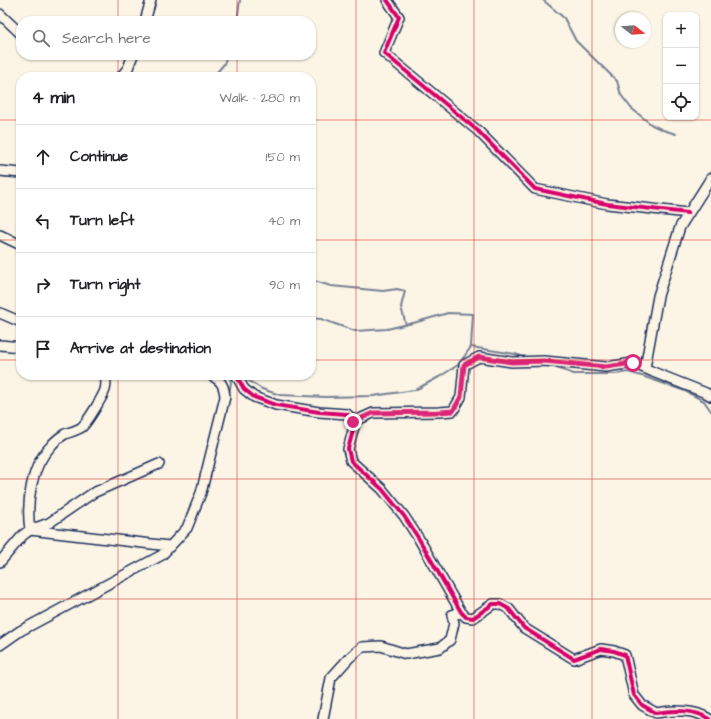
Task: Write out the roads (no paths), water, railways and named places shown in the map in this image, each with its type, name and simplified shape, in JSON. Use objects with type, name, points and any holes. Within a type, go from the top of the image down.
[{"type":"street","points":[[146,16],[151,0]]},
{"type":"street","points":[[387,0],[399,17],[384,53],[478,131],[535,189],[607,204],[688,213]]},
{"type":"street","points":[[0,14],[16,29]]},
{"type":"street","points":[[125,72],[131,60]]},
{"type":"street","points":[[0,171],[16,173]]},
{"type":"street","points":[[645,368],[658,296],[680,227],[711,178]]},
{"type":"street","points":[[0,235],[16,243]]},
{"type":"street","points":[[0,313],[16,320]]},
{"type":"street","points":[[0,345],[16,347]]},
{"type":"street","points":[[353,422],[373,413],[453,411],[461,397],[464,365],[479,357],[512,362],[544,361],[606,367],[633,363],[711,396]]},
{"type":"street","points":[[30,530],[28,518],[32,482],[41,460],[50,446],[63,435],[82,427],[105,390],[106,380]]},
{"type":"street","points":[[0,645],[20,630],[162,555],[187,528],[201,493],[225,397],[224,388],[220,380]]},
{"type":"street","points":[[239,380],[244,389],[254,397],[276,405],[319,412],[347,414],[352,419],[354,426],[348,449],[351,461],[382,489],[404,516],[461,612],[466,617],[473,618],[493,604],[500,604],[509,609],[524,628],[574,659],[601,648],[625,655],[634,695],[642,705],[656,713],[691,713],[705,716],[709,719]]},
{"type":"street","points":[[0,562],[23,535],[30,530],[49,523],[92,493],[159,464]]},
{"type":"street","points":[[30,530],[169,546]]},
{"type":"street","points":[[323,719],[331,678],[362,646],[381,646],[406,654],[440,648],[450,640],[454,623],[452,616],[461,612]]},
{"type":"waterway","points":[[238,16],[240,0]]},
{"type":"waterway","points":[[543,0],[564,18],[576,41],[617,81],[621,95],[631,108],[652,125],[676,134]]},
{"type":"waterway","points":[[217,72],[225,60]]},
{"type":"waterway","points":[[0,176],[16,178]]},
{"type":"waterway","points":[[316,282],[331,286],[383,291],[397,289],[405,291],[401,307],[406,325]]},
{"type":"waterway","points":[[247,380],[262,389],[280,395],[326,397],[373,396],[415,390],[458,365],[471,347],[473,314],[448,313],[387,329],[355,331],[316,318]]},
{"type":"waterway","points":[[471,347],[521,356]]},
{"type":"waterway","points":[[551,366],[574,374],[616,374],[628,372],[685,391],[704,401],[711,411]]},
{"type":"waterway","points":[[229,395],[230,380]]},
{"type":"waterway","points":[[206,492],[223,424]]},
{"type":"waterway","points":[[193,523],[202,502]]},
{"type":"waterway","points":[[174,549],[180,542]]},
{"type":"waterway","points":[[93,597],[118,584]]},
{"type":"waterway","points":[[706,713],[711,715]]}]
